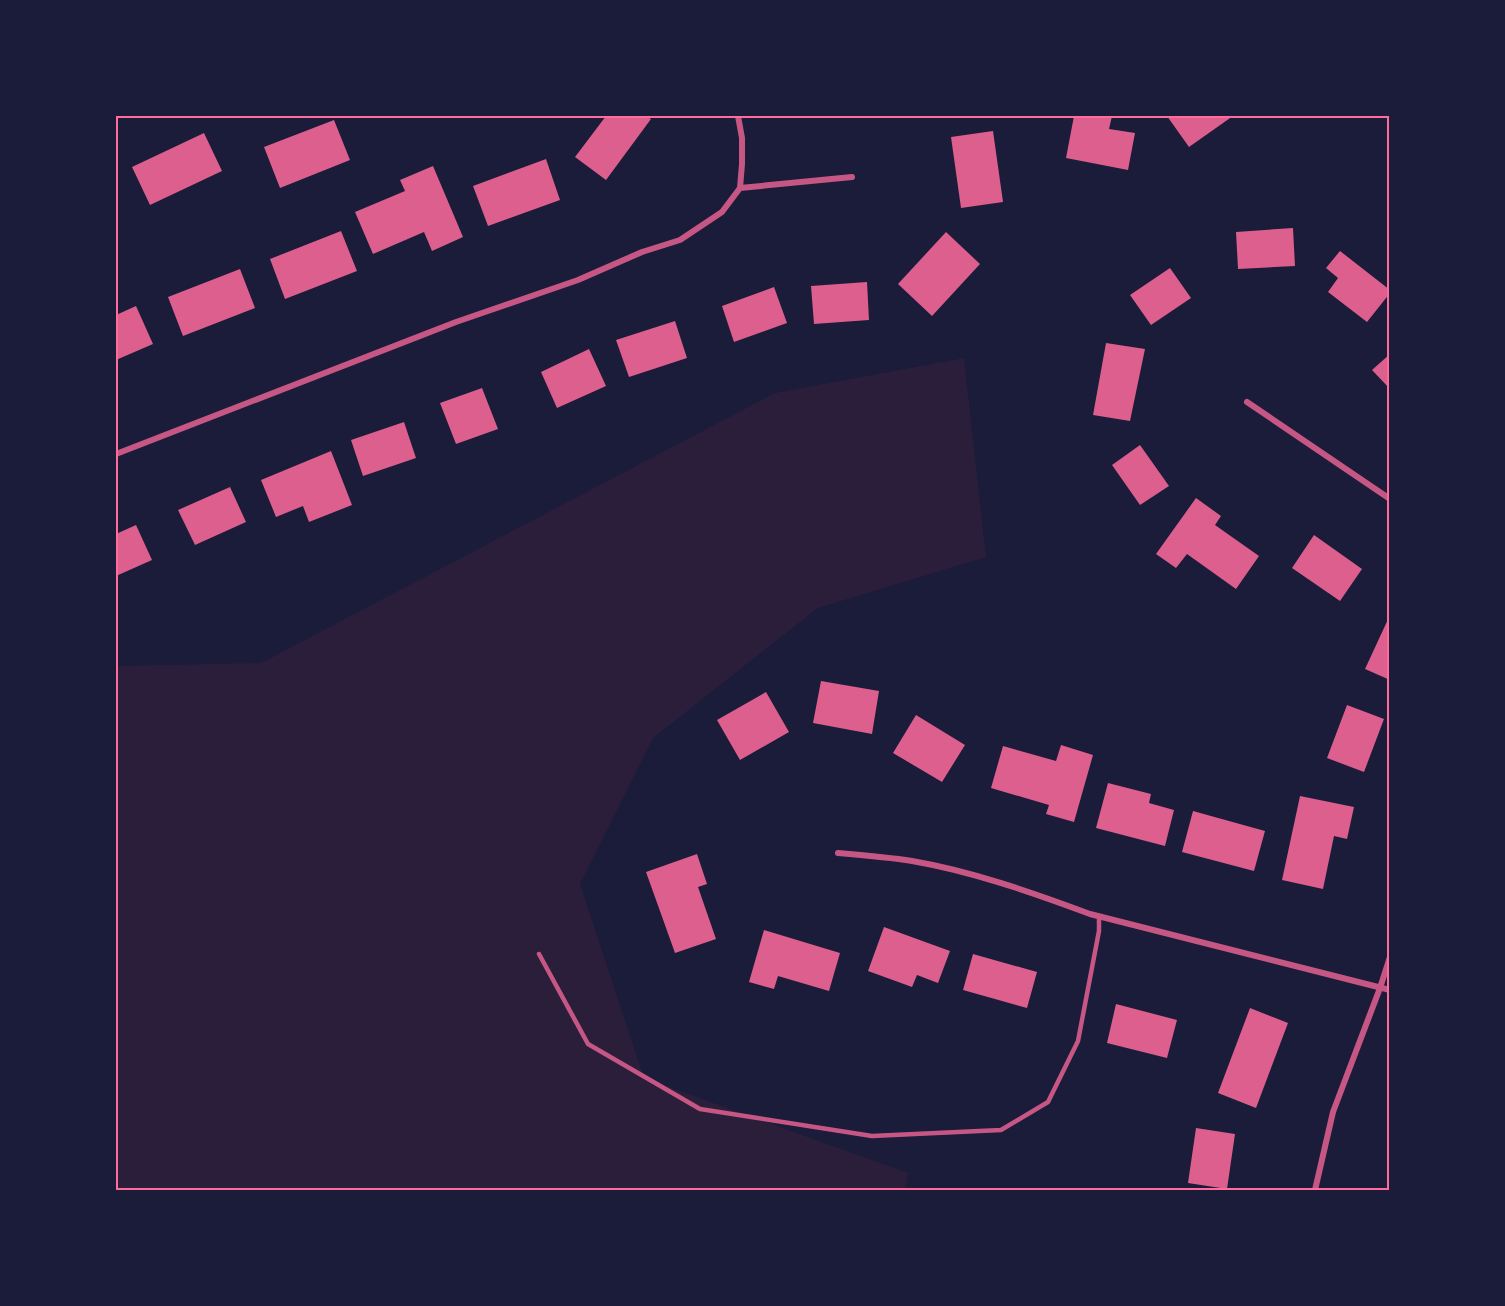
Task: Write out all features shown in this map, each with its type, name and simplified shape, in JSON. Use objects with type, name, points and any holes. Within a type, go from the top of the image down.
[{"type":"street","points":[[116,454],[456,322],[578,280],[642,252],[680,240],[722,212],[740,188],[742,147],[738,116]]},
{"type":"street","points":[[740,188],[852,177]]},
{"type":"street","points":[[1247,402],[1389,499]]},
{"type":"street","points":[[838,853],[913,861],[956,871],[1047,897],[1099,916],[1389,990]]},
{"type":"street","points":[[1315,1191],[1333,1112],[1380,988],[1389,957]]},
{"type":"lane","points":[[539,954],[588,1044],[700,1109],[872,1136],[1001,1130],[1048,1102],[1078,1041],[1099,931],[1099,916]]},
{"type":"shaded area","points":[[964,358],[986,557],[818,608],[653,738],[580,884],[644,1078],[908,1173],[905,1190],[116,1190],[116,666],[261,663],[775,393]]},
{"type":"building","points":[[606,116],[646,116],[651,119],[606,180],[575,157]]},
{"type":"building","points":[[1074,116],[1112,116],[1109,129],[1135,133],[1128,170],[1066,158]]},
{"type":"building","points":[[1167,116],[1233,116],[1189,147]]},
{"type":"building","points":[[334,120],[350,160],[280,188],[264,147]]},
{"type":"building","points":[[993,131],[1003,202],[961,208],[951,137]]},
{"type":"building","points":[[204,133],[222,171],[150,205],[132,167]]},
{"type":"building","points":[[546,159],[560,200],[488,226],[473,186]]},
{"type":"building","points":[[433,166],[463,237],[432,251],[424,232],[373,254],[355,212],[405,191],[400,180]]},
{"type":"building","points":[[1293,228],[1295,266],[1238,269],[1236,232]]},
{"type":"building","points":[[341,231],[357,271],[285,299],[270,259]]},
{"type":"building","points":[[946,232],[980,264],[932,316],[898,284]]},
{"type":"building","points":[[1340,251],[1390,290],[1367,322],[1328,292],[1338,278],[1326,268]]},
{"type":"building","points":[[1170,268],[1191,298],[1151,325],[1130,295]]},
{"type":"building","points":[[240,269],[255,308],[183,336],[168,297]]},
{"type":"building","points":[[867,282],[869,320],[814,324],[811,286]]},
{"type":"building","points":[[774,287],[787,323],[734,342],[722,306]]},
{"type":"building","points":[[136,306],[153,344],[116,360],[116,315]]},
{"type":"building","points":[[675,321],[687,358],[629,377],[616,340]]},
{"type":"building","points":[[1106,343],[1145,349],[1130,421],[1093,415]]},
{"type":"building","points":[[589,349],[606,386],[557,408],[541,372]]},
{"type":"building","points":[[1390,354],[1390,389],[1372,370]]},
{"type":"building","points":[[482,388],[498,429],[456,444],[440,403]]},
{"type":"building","points":[[404,422],[416,458],[363,476],[351,440]]},
{"type":"building","points":[[1140,445],[1169,486],[1140,505],[1112,465]]},
{"type":"building","points":[[331,451],[352,505],[309,522],[303,506],[276,517],[261,480]]},
{"type":"building","points":[[230,487],[246,522],[195,545],[178,510]]},
{"type":"building","points":[[1196,498],[1221,516],[1215,525],[1259,556],[1236,589],[1187,554],[1176,568],[1156,554]]},
{"type":"building","points":[[136,525],[152,560],[116,576],[116,534]]},
{"type":"building","points":[[1314,535],[1362,569],[1340,601],[1292,568]]},
{"type":"building","points":[[1390,615],[1390,680],[1365,669]]},
{"type":"building","points":[[821,681],[879,691],[872,734],[813,723]]},
{"type":"building","points":[[766,692],[789,732],[740,760],[717,720]]},
{"type":"building","points":[[1347,705],[1384,719],[1364,772],[1327,758]]},
{"type":"building","points":[[916,715],[965,745],[942,782],[893,753]]},
{"type":"building","points":[[1061,745],[1093,755],[1074,822],[1046,814],[1049,805],[991,788],[1003,746],[1056,761]]},
{"type":"building","points":[[1108,783],[1151,794],[1149,803],[1174,810],[1165,846],[1096,828]]},
{"type":"building","points":[[1300,796],[1354,807],[1347,839],[1334,836],[1323,889],[1282,880]]},
{"type":"building","points":[[1193,811],[1265,831],[1254,871],[1182,852]]},
{"type":"building","points":[[697,854],[707,884],[698,887],[716,939],[675,953],[646,872]]},
{"type":"building","points":[[884,927],[950,951],[938,983],[917,975],[912,987],[868,971]]},
{"type":"building","points":[[764,930],[840,953],[829,991],[778,976],[774,989],[749,982]]},
{"type":"building","points":[[973,954],[1037,972],[1027,1008],[963,990]]},
{"type":"building","points":[[1116,1004],[1177,1020],[1167,1058],[1107,1043]]},
{"type":"building","points":[[1250,1008],[1288,1023],[1256,1108],[1218,1093]]},
{"type":"building","points":[[1196,1128],[1235,1134],[1227,1189],[1188,1183]]}]
